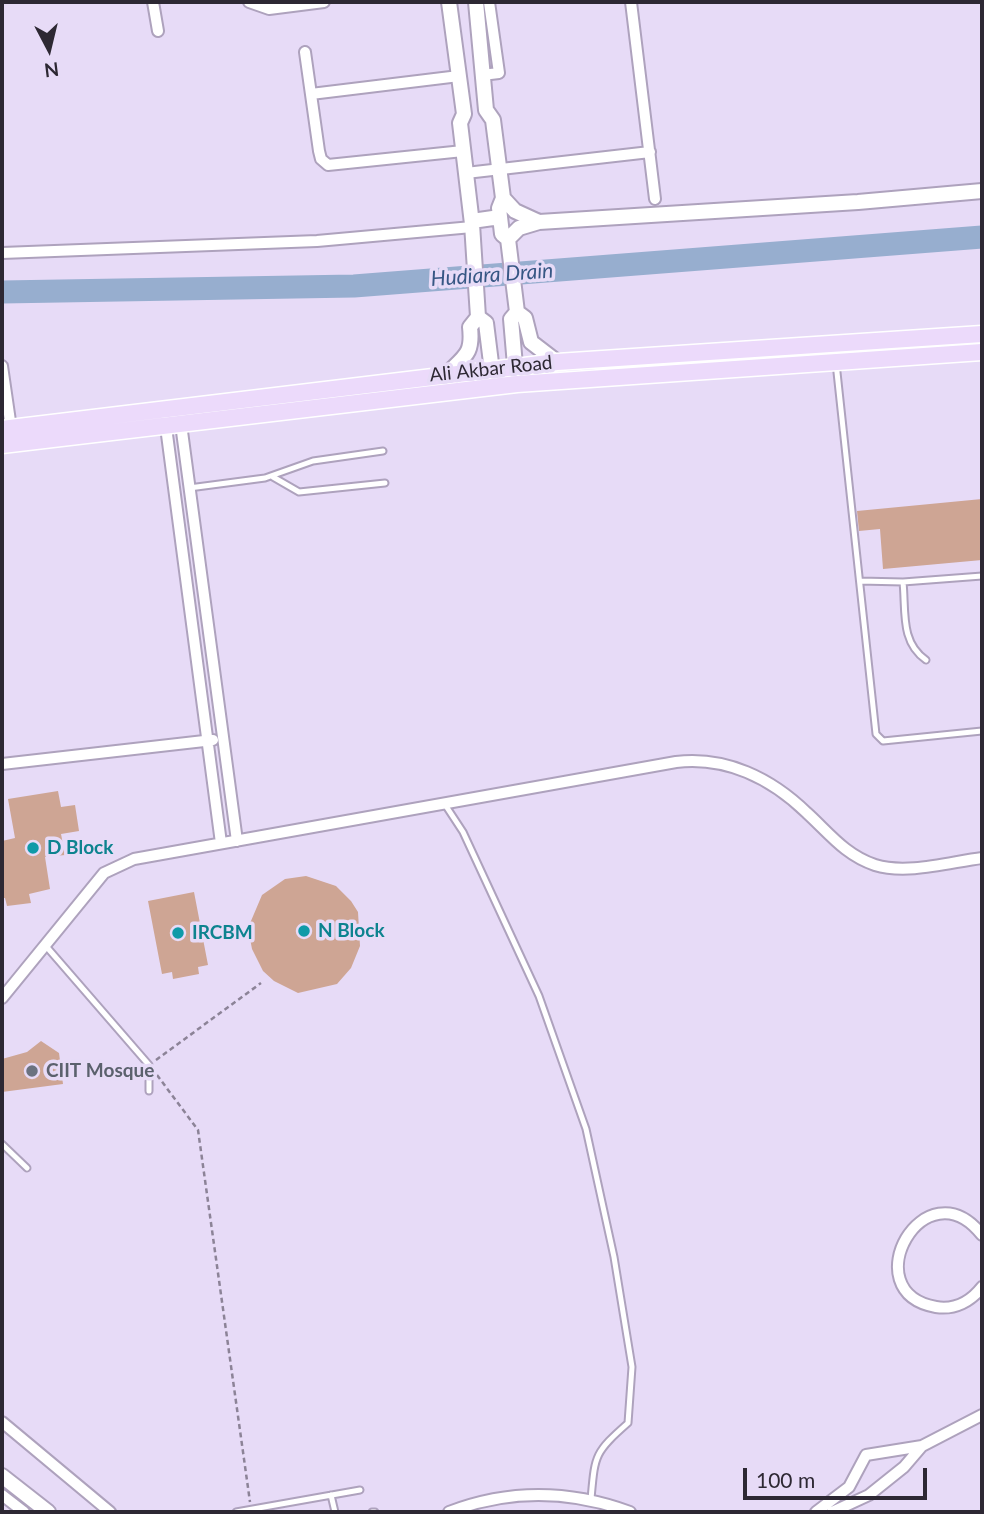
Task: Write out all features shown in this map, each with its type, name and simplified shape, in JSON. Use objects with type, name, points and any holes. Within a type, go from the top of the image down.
[{"type":"main road","points":[[447,373],[468,353],[472,344],[470,327],[478,317],[472,229],[460,124],[464,114],[449,2]]},
{"type":"main road","points":[[476,2],[486,110],[493,120],[500,170],[503,198],[499,208],[502,234],[508,240],[517,312],[511,320],[517,384]]},
{"type":"main road","points":[[464,114],[474,108],[486,110]]},
{"type":"main road","points":[[508,240],[519,228],[539,222],[858,202],[982,191]]},
{"type":"main road","points":[[503,198],[522,216],[539,222]]},
{"type":"main road","points":[[472,229],[500,217]]},
{"type":"main road","points":[[517,312],[525,318],[531,342],[557,362]]},
{"type":"main road","points":[[478,317],[486,323],[494,387]]},
{"type":"main road","name":"Ali Akbar Road","points":[[6,428],[447,373],[557,362],[982,334]]},
{"type":"main road","name":"Ali Akbar Road","points":[[2,445],[517,384],[982,352]]},
{"type":"main road","points":[[2,1476],[48,1512]]},
{"type":"street","points":[[153,2],[158,31]]},
{"type":"street","points":[[249,2],[269,9],[324,2]]},
{"type":"street","points":[[482,75],[499,73],[489,2]]},
{"type":"street","points":[[631,2],[655,199]]},
{"type":"street","points":[[305,52],[319,151],[321,159],[328,165],[463,151]]},
{"type":"street","points":[[311,94],[459,76]]},
{"type":"street","points":[[466,173],[650,152]]},
{"type":"street","points":[[2,253],[317,241],[472,229]]},
{"type":"street","points":[[2,366],[6,428]]},
{"type":"street","points":[[173,425],[189,488],[237,841]]},
{"type":"street","points":[[173,425],[221,843]]},
{"type":"street","points":[[2,764],[222,738]]},
{"type":"street","points":[[2,998],[104,873],[134,859],[701,759],[731,764],[760,779],[806,812],[826,834],[851,853],[877,865],[904,868],[982,858]]},
{"type":"street","points":[[982,1236],[963,1219],[946,1215],[928,1217],[907,1233],[897,1257],[903,1283],[914,1296],[929,1305],[946,1307],[963,1303],[982,1287]]},
{"type":"street","points":[[816,1512],[849,1487],[866,1455],[922,1446],[982,1415]]},
{"type":"street","points":[[2,1422],[110,1512]]},
{"type":"street","points":[[832,1512],[869,1495],[904,1466],[922,1446]]},
{"type":"street","points":[[449,1512],[510,1496],[553,1493],[630,1512]]},
{"type":"street","points":[[2,1495],[24,1512]]},
{"type":"lane","points":[[836,360],[876,734],[883,741],[982,731]]},
{"type":"lane","points":[[189,488],[273,477],[313,461],[383,451]]},
{"type":"lane","points":[[273,477],[299,492],[385,483]]},
{"type":"lane","points":[[860,581],[903,582],[982,576]]},
{"type":"lane","points":[[903,582],[906,639],[917,654],[926,660]]},
{"type":"lane","points":[[444,803],[475,857],[539,996],[567,1067],[586,1129],[614,1257],[632,1367],[628,1423],[601,1447],[595,1459],[590,1503]]},
{"type":"lane","points":[[46,945],[149,1065],[149,1090]]},
{"type":"lane","points":[[2,1144],[27,1168]]},
{"type":"lane","points":[[236,1512],[360,1490]]},
{"type":"lane","points":[[331,1495],[335,1512]]},
{"type":"path","points":[[251,1510],[198,1130],[149,1065],[261,983]]},
{"type":"building","points":[[982,499],[982,560],[883,569],[880,529],[859,531],[857,511]]},
{"type":"building","name":"D Block","points":[[58,791],[61,807],[75,805],[79,831],[61,834],[65,855],[45,857],[50,889],[29,894],[31,903],[7,906],[5,898],[2,898],[2,841],[15,838],[8,799]]},
{"type":"building","name":"N Block","points":[[306,876],[336,886],[351,901],[358,912],[360,946],[351,968],[337,984],[298,993],[274,981],[263,971],[252,949],[248,928],[262,895],[285,879]]},
{"type":"building","name":"IRCBM","points":[[194,892],[208,965],[198,967],[199,974],[173,979],[172,972],[162,974],[148,901]]},
{"type":"building","name":"CIIT Mosque","points":[[41,1041],[59,1053],[63,1084],[2,1092],[2,1059],[27,1052]]},
{"type":"waterway","name":"Hudiara Drain","points":[[2,292],[354,286],[982,237]]},
{"type":"place","name":"D Block","points":[[33,848]]},
{"type":"place","name":"N Block","points":[[304,931]]},
{"type":"place","name":"IRCBM","points":[[178,933]]},
{"type":"place","name":"CIIT Mosque","points":[[32,1071]]}]
